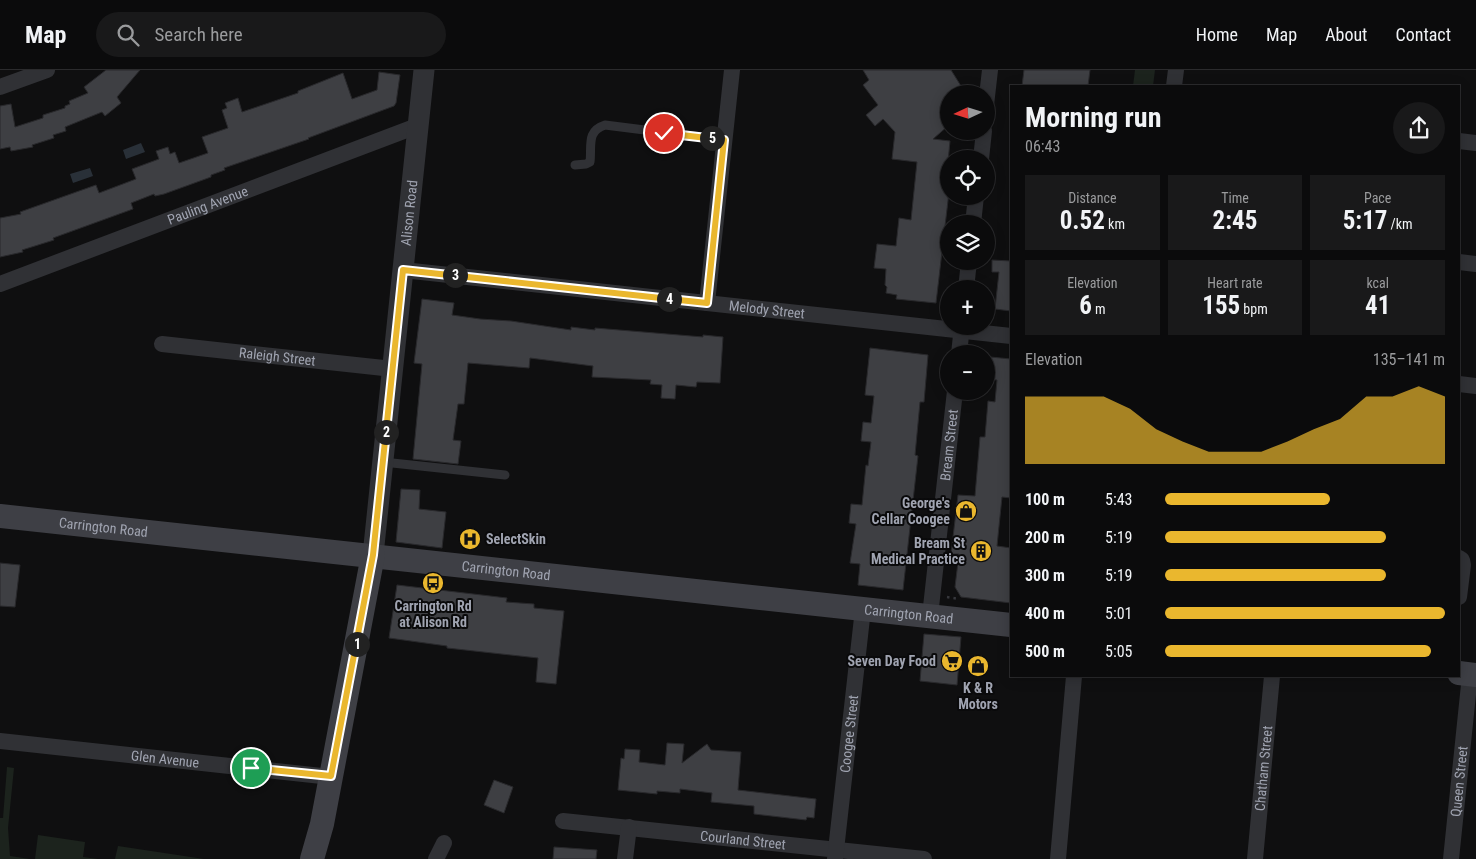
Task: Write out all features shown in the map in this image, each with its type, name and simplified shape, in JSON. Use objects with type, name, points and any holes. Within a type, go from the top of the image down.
[{"type":"main road","name":"Carrington Road","points":[[0,516],[16,516],[1010,625]]},
{"type":"main road","name":"Alison Road","points":[[312,859],[322,824],[373,555]]},
{"type":"street","points":[[0,87],[47,70]]},
{"type":"street","name":"Alison Road","points":[[373,555],[424,70]]},
{"type":"street","points":[[707,303],[732,70]]},
{"type":"street","points":[[988,85],[990,70]]},
{"type":"street","points":[[1174,85],[1176,70]]},
{"type":"street","name":"Pauling Avenue","points":[[0,284],[417,126]]},
{"type":"street","points":[[1460,141],[1476,143]]},
{"type":"street","points":[[1460,262],[1476,264]]},
{"type":"street","name":"Melody Street","points":[[403,270],[940,326]]},
{"type":"street","name":"Melody Street","points":[[995,333],[1010,336]]},
{"type":"street","name":"Raleigh Street","points":[[162,344],[392,370]]},
{"type":"street","points":[[1460,384],[1476,386]]},
{"type":"street","name":"Bream Street","points":[[930,616],[954,400]]},
{"type":"street","points":[[1460,559],[1463,565],[1460,589]]},
{"type":"street","name":"Coogee Street","points":[[835,854],[863,609]]},
{"type":"street","name":"Queen Street","points":[[1451,859],[1468,674]]},
{"type":"street","points":[[1058,859],[1074,677]]},
{"type":"street","name":"Chatham Street","points":[[1255,859],[1272,677]]},
{"type":"street","name":"Glen Avenue","points":[[0,741],[331,776]]},
{"type":"street","name":"Courland Street","points":[[564,821],[629,827],[835,854],[924,859]]},
{"type":"street","points":[[625,859],[629,827]]},
{"type":"street","points":[[436,859],[444,842]]},
{"type":"lane","points":[[575,164],[590,162],[592,134],[597,128],[605,125],[724,140]]},
{"type":"lane","points":[[382,462],[505,475]]},
{"type":"path","name":"Carrington Road","points":[[945,596],[959,599]]},
{"type":"shaded area","points":[[1135,70],[1155,70],[1153,85],[1133,85]]},
{"type":"shaded area","points":[[141,143],[145,152],[126,159],[123,150]]},
{"type":"shaded area","points":[[90,168],[93,176],[73,183],[70,174]]},
{"type":"shaded area","points":[[7,767],[14,768],[8,828],[10,856],[30,859],[0,859],[0,818],[3,818]]},
{"type":"shaded area","points":[[38,835],[85,842],[83,857],[98,859],[35,859]]},
{"type":"shaded area","points":[[118,846],[204,859],[115,859]]},
{"type":"building","points":[[106,70],[140,70],[117,97],[121,103],[105,116],[102,112],[65,127],[66,131],[53,135],[54,138],[32,145],[33,147],[11,151],[10,147],[0,149],[0,106],[11,104],[15,127],[43,118],[43,115],[65,108],[65,106],[70,104],[69,101],[88,93],[84,87]]},
{"type":"building","points":[[863,70],[951,70],[960,85],[940,85],[940,133],[933,139],[950,141],[949,150],[940,150],[940,205],[947,205],[946,215],[940,215],[940,269],[936,303],[896,299],[897,295],[886,293],[886,269],[874,268],[877,244],[896,246],[899,218],[911,220],[917,162],[892,159],[895,132],[883,119],[875,126],[866,115],[878,105],[863,85],[869,80]]},
{"type":"building","points":[[1024,70],[1090,70],[1088,85],[1022,85]]},
{"type":"building","points":[[379,72],[400,75],[394,106],[309,139],[224,168],[225,170],[211,175],[211,177],[164,194],[155,196],[154,194],[131,203],[133,209],[53,238],[54,240],[22,250],[23,252],[0,257],[0,218],[21,214],[20,212],[96,185],[99,193],[136,179],[132,169],[159,159],[156,151],[168,147],[170,154],[175,152],[179,163],[208,153],[202,137],[228,128],[222,110],[227,108],[225,103],[238,98],[242,112],[298,93],[298,91],[343,73],[352,99],[377,90]]},
{"type":"building","points":[[995,260],[1010,261],[1010,311],[995,309],[999,272],[992,272],[992,270],[995,270]]},
{"type":"building","points":[[422,299],[454,303],[452,315],[480,319],[511,321],[571,330],[571,327],[595,330],[595,328],[723,337],[720,383],[697,382],[696,387],[676,385],[675,399],[661,398],[662,385],[650,384],[651,380],[592,377],[593,366],[530,358],[529,368],[468,363],[464,404],[458,404],[453,440],[461,441],[458,464],[413,459],[422,364],[414,363]]},
{"type":"building","points":[[870,348],[928,355],[924,402],[920,402],[915,455],[918,456],[903,590],[858,585],[860,564],[850,563],[856,524],[849,523],[851,504],[862,505],[866,465],[868,466],[871,442],[861,441],[863,422],[871,423],[874,396],[865,395]]},
{"type":"building","points":[[995,357],[1010,359],[1010,498],[1002,497],[997,546],[1010,548],[1010,603],[961,597],[955,587],[959,554],[951,554],[958,495],[975,496],[980,437],[985,437],[988,401],[995,402],[997,380],[995,380]]},
{"type":"building","points":[[401,489],[420,490],[419,509],[446,512],[442,548],[396,542]]},
{"type":"building","points":[[0,563],[20,565],[15,607],[0,606]]},
{"type":"building","points":[[397,585],[507,598],[506,602],[534,604],[534,608],[564,611],[556,684],[536,682],[538,658],[447,648],[447,646],[389,638]]},
{"type":"building","points":[[924,634],[961,637],[957,685],[920,681]]},
{"type":"building","points":[[667,743],[684,744],[682,763],[707,744],[711,750],[741,752],[738,790],[816,799],[814,818],[807,817],[806,820],[754,814],[754,806],[711,802],[712,793],[680,789],[680,793],[657,791],[657,794],[618,790],[621,758],[624,759],[625,749],[640,750],[639,762],[665,765]]},
{"type":"building","points":[[494,780],[513,787],[504,813],[484,805]]},
{"type":"building","points":[[554,847],[597,850],[596,859],[553,859]]},
{"type":"place","name":"George's Cellar Coogee","points":[[966,511]]},
{"type":"place","name":"SelectSkin","points":[[470,539]]},
{"type":"place","name":"Bream St Medical Practice","points":[[981,551]]},
{"type":"place","name":"Carrington Rd at Alison Rd","points":[[433,583]]},
{"type":"place","name":"Seven Day Food","points":[[952,661]]},
{"type":"place","name":"K & R Motors","points":[[978,666]]},
{"type":"route","points":[[251,768],[331,776],[373,555],[403,270],[707,303],[724,140],[664,133]]}]
